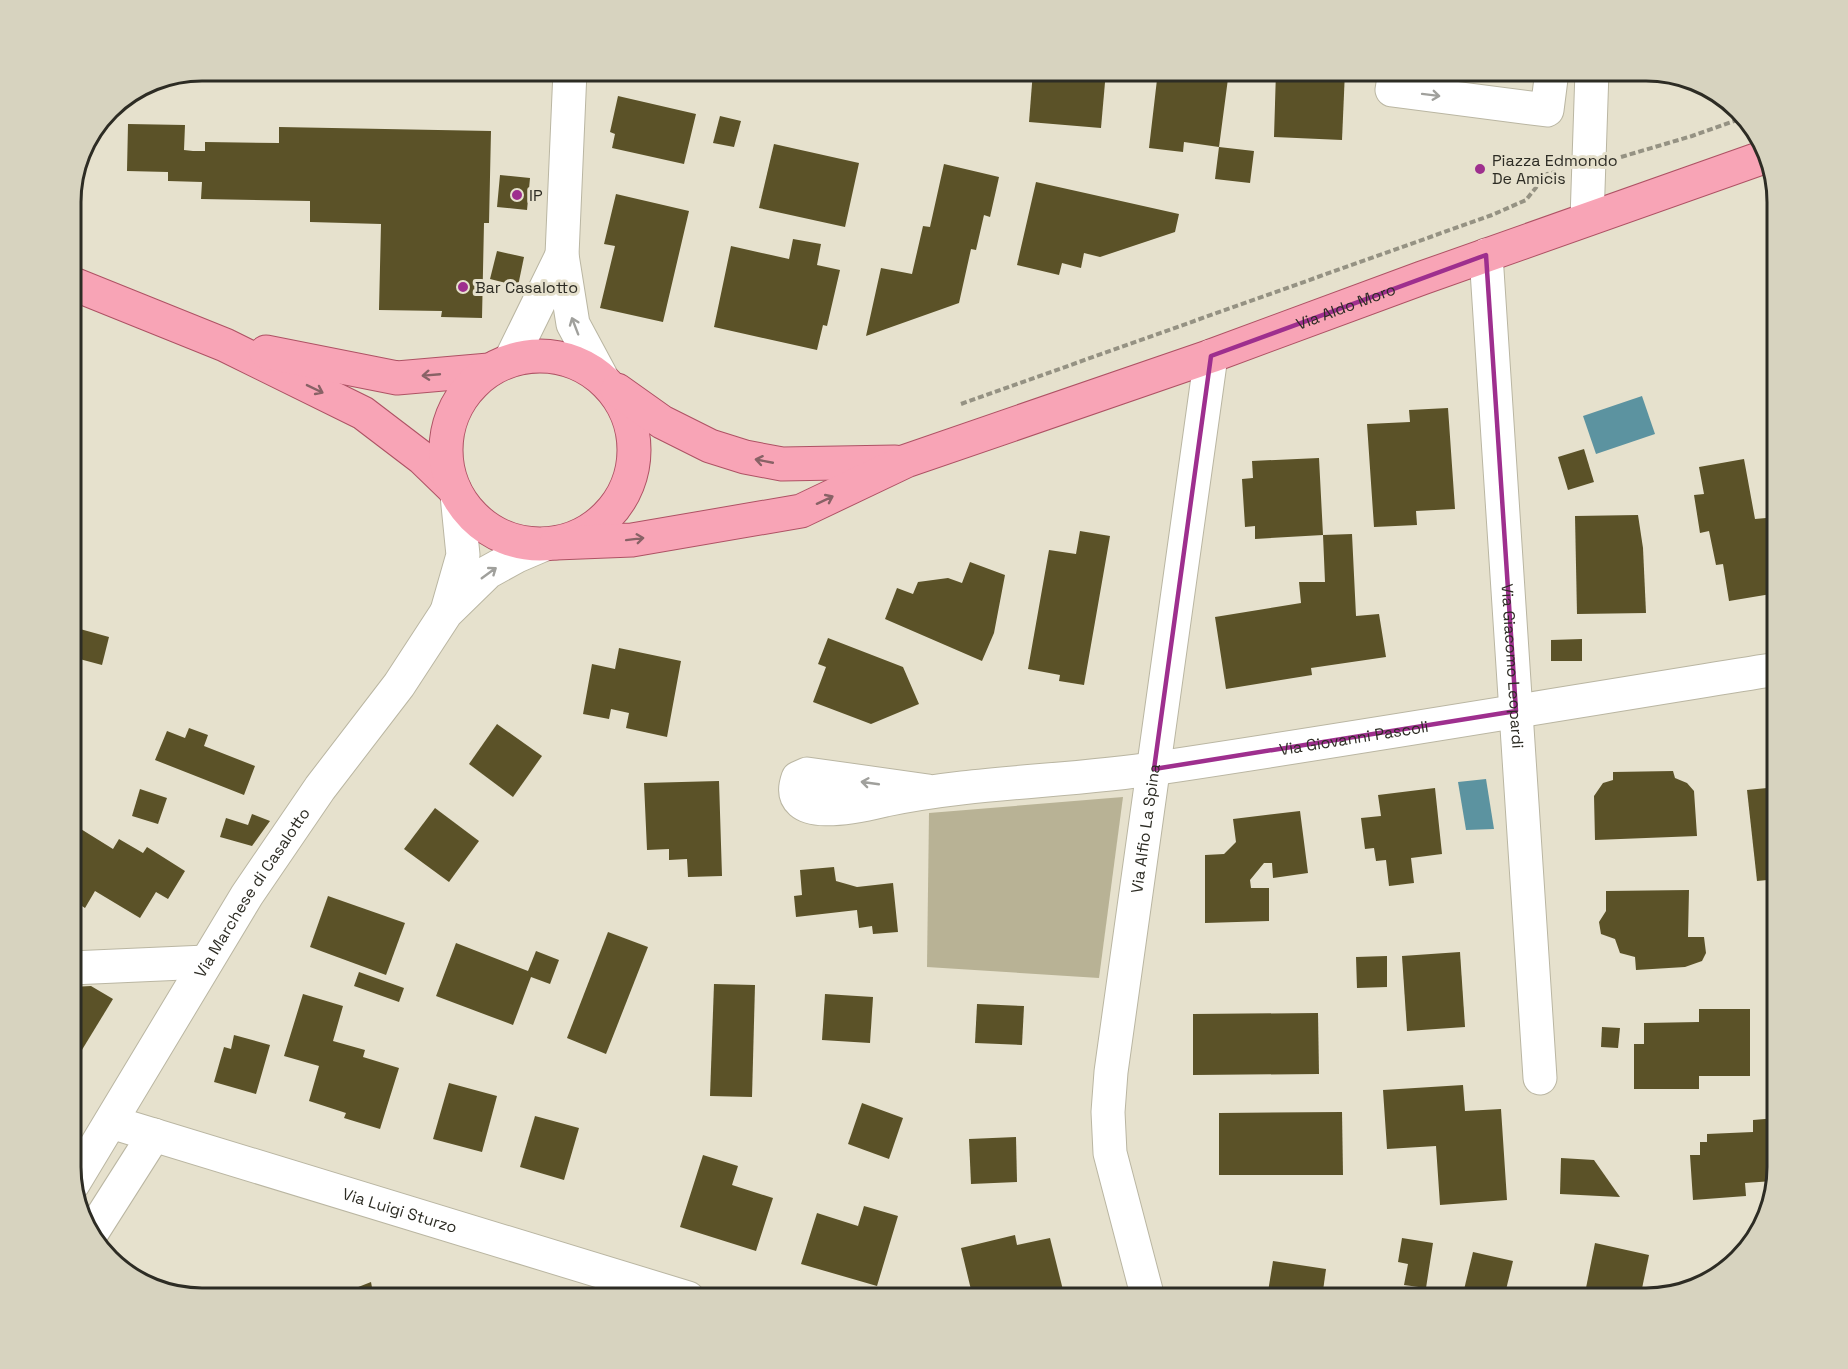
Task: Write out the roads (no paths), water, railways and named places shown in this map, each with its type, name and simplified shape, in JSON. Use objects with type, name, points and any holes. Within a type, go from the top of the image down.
[{"type":"main road","name":"Via Aldo Moro","points":[[906,461],[1211,356],[1486,255],[1759,159]]},
{"type":"main road","points":[[81,287],[225,345],[363,413],[422,458],[484,526],[503,537],[524,543],[632,540],[801,511],[906,461]]},
{"type":"main road","points":[[225,345],[397,378],[500,364],[535,355],[559,357],[582,364],[662,422],[710,446],[745,457],[782,464],[906,461]]},
{"type":"main road","points":[[455,492],[447,467],[445,445],[449,423],[458,402],[472,384],[500,364]]},
{"type":"main road","points":[[550,544],[578,537],[598,525],[614,509],[626,490],[633,468],[635,446],[631,423],[622,402],[605,381]]},
{"type":"street","points":[[570,81],[562,255],[573,324],[605,381]]},
{"type":"street","points":[[1393,81],[1392,90],[1547,110],[1551,81]]},
{"type":"street","points":[[1587,219],[1592,81]]},
{"type":"street","points":[[500,364],[562,255]]},
{"type":"street","name":"Via Giacomo Leopardi","points":[[1486,255],[1540,1078]]},
{"type":"street","name":"Via Alfio La Spina","points":[[1145,1288],[1110,1153],[1108,1112],[1111,1072],[1211,356]]},
{"type":"street","points":[[446,613],[462,555],[455,492]]},
{"type":"street","points":[[446,613],[488,572],[517,556],[550,544]]},
{"type":"street","name":"Via Marchese di Casalotto","points":[[81,1171],[247,895],[320,788],[399,685],[446,613]]},
{"type":"street","name":"Via Giovanni Pascoli","points":[[928,791],[1155,769],[1767,671]]},
{"type":"street","points":[[81,968],[206,963]]},
{"type":"street","name":"Via Luigi Sturzo","points":[[111,1122],[652,1288]]},
{"type":"street","points":[[96,1226],[154,1135]]},
{"type":"water","points":[[1642,396],[1655,434],[1596,454],[1583,416]]},
{"type":"water","points":[[1486,779],[1494,829],[1466,830],[1458,782]]},
{"type":"place","name":"Piazza Edmondo De Amicis","points":[[1480,169]]},
{"type":"place","name":"IP","points":[[517,195]]},
{"type":"place","name":"Bar Casalotto","points":[[463,287]]}]
